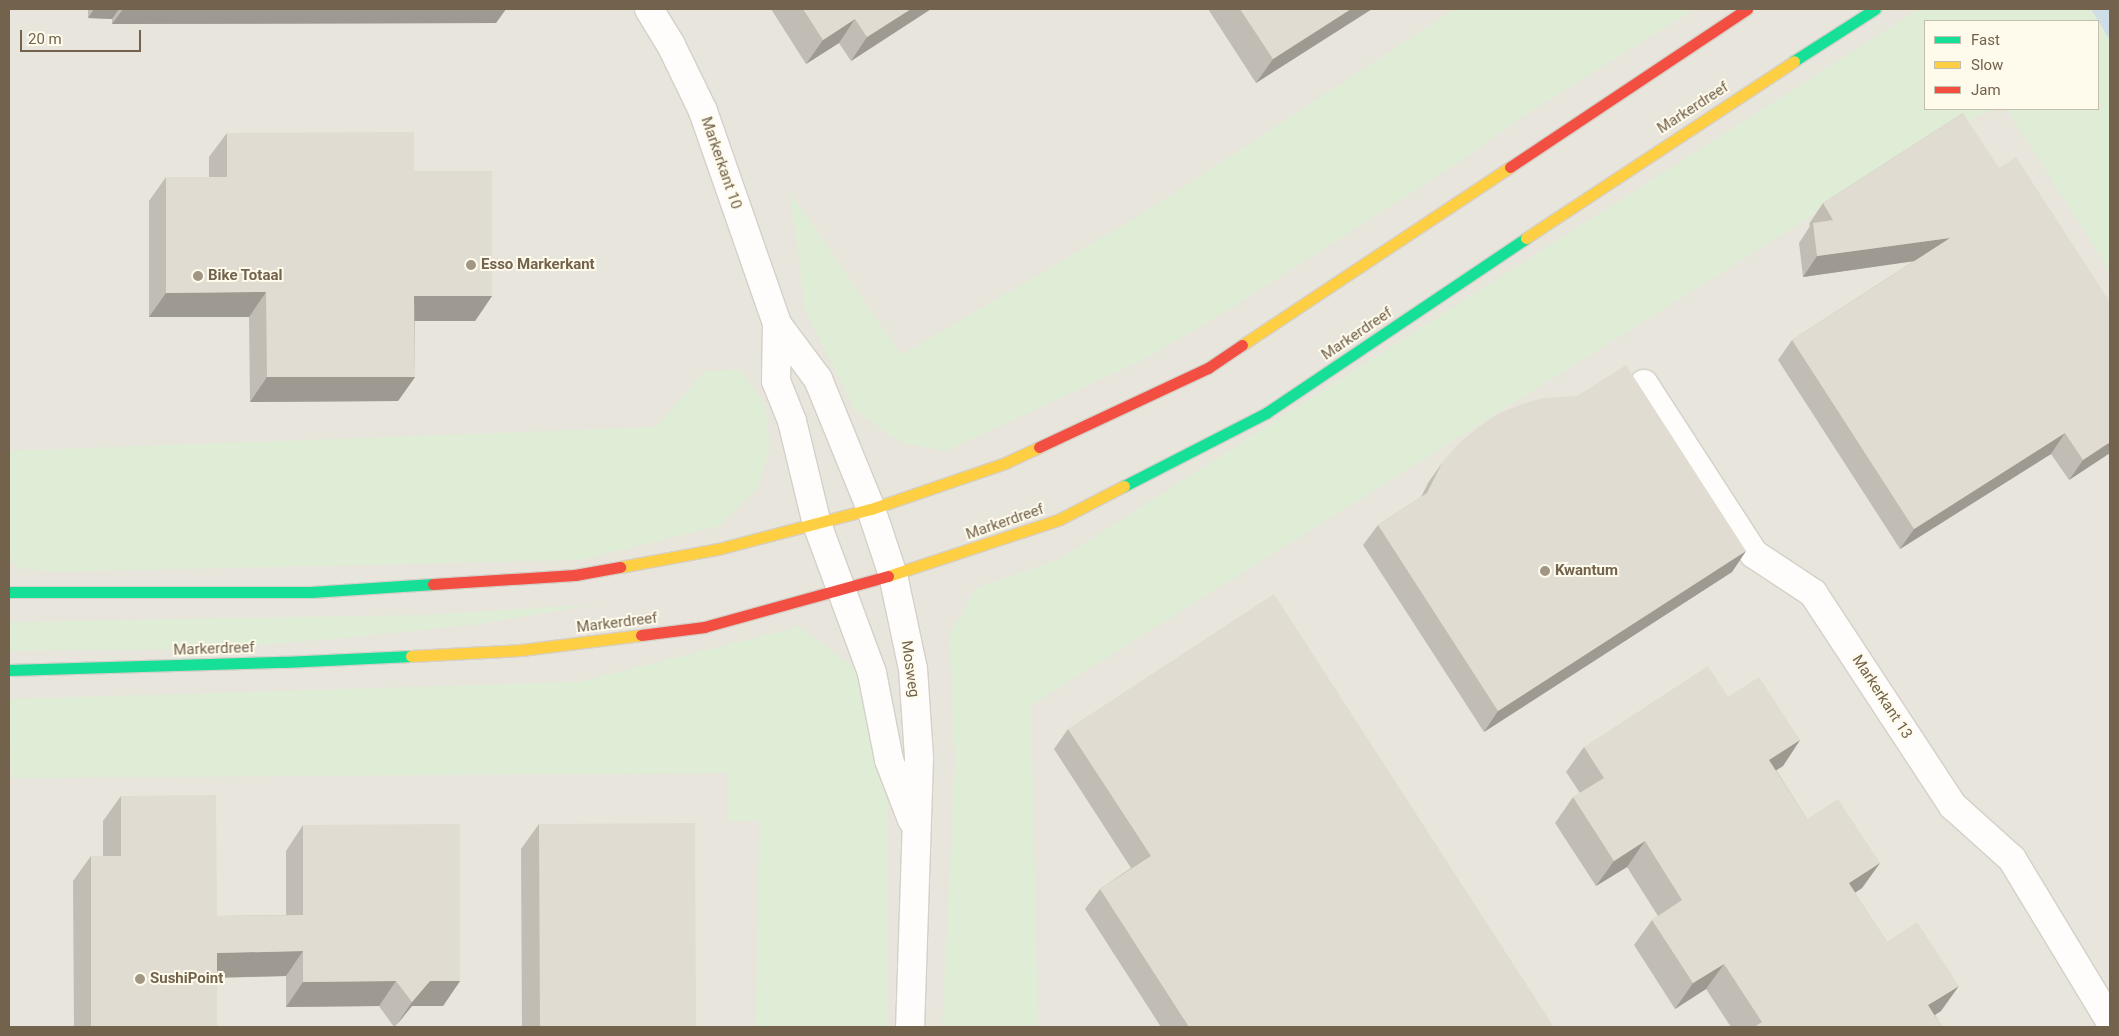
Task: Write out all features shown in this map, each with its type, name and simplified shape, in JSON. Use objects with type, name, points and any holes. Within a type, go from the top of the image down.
[{"type":"main road","points":[[9,592],[311,592],[575,575],[718,549],[871,509],[1005,462],[1208,368],[1747,9]]},
{"type":"main road","name":"Markerdreef","points":[[9,670],[294,661],[521,650],[704,627],[841,591],[1060,519],[1266,413],[1696,123],[1875,9]]},
{"type":"street","name":"Markerkant 10","points":[[649,9],[671,45],[703,111],[777,324],[818,379],[871,509]]},
{"type":"street","name":"Markerkant 10","points":[[777,324],[776,381],[792,421],[817,524]]},
{"type":"street","name":"Markerkant 13","points":[[1644,384],[1754,554],[1812,593],[1953,806],[2012,859],[2110,1021]]},
{"type":"street","name":"Mosweg","points":[[871,509],[893,575],[912,669],[919,758],[910,1027]]},
{"type":"street","name":"Mosweg","points":[[817,524],[872,673],[889,760],[917,833]]},
{"type":"shaded area","points":[[9,9],[2110,9],[2110,1027],[9,1027]]},
{"type":"shaded area","points":[[2091,9],[2110,9],[2110,40],[2099,20]]},
{"type":"green space","points":[[1455,9],[1694,9],[1531,111],[1450,168],[1215,318],[1144,359],[946,451],[902,443],[856,411],[805,310],[790,192],[901,355],[1139,216]]},
{"type":"green space","points":[[1919,9],[2091,9],[2098,20],[1924,20],[1924,110],[1990,110],[1944,134],[1031,705],[1038,1027],[942,1027],[955,762],[949,636],[976,588],[1060,559]]},
{"type":"green space","points":[[2099,22],[2110,40],[2110,272],[2008,110],[2099,110]]},
{"type":"green space","points":[[740,370],[765,405],[770,448],[757,488],[719,526],[579,560],[51,572],[18,568],[10,558],[9,451],[656,427],[705,371]]},
{"type":"green space","points":[[597,604],[480,624],[344,638],[206,649],[9,651],[9,622],[423,615]]},
{"type":"green space","points":[[799,627],[856,669],[887,795],[887,1027],[756,1027],[759,821],[728,821],[728,773],[11,778],[9,699],[579,682]]},
{"type":"building","points":[[803,9],[911,9],[867,37],[855,19],[823,40]]},
{"type":"building","points":[[1240,9],[1351,9],[1273,59]]},
{"type":"building","points":[[1963,113],[1999,168],[2016,157],[2110,302],[2110,442],[2083,460],[2065,433],[1914,529],[1792,340],[1950,238],[1817,256],[1813,223],[1833,220],[1823,203]]},
{"type":"building","points":[[414,132],[414,171],[492,171],[492,296],[414,296],[415,377],[267,377],[266,292],[166,293],[166,177],[227,177],[227,133]]},
{"type":"building","points":[[1626,365],[1746,551],[1498,711],[1378,525],[1427,493],[1442,463],[1458,444],[1496,415],[1519,405],[1543,398],[1577,396]]},
{"type":"building","points":[[1274,594],[1554,1027],[1189,1027],[1100,889],[1151,856],[1068,729]]},
{"type":"building","points":[[1708,666],[1728,697],[1759,677],[1800,740],[1769,760],[1807,819],[1838,799],[1880,863],[1849,883],[1887,942],[1917,922],[1959,986],[1928,1005],[1942,1027],[1754,1027],[1762,1022],[1724,964],[1693,983],[1652,920],[1682,900],[1645,841],[1614,861],[1573,797],[1604,778],[1584,747]]},
{"type":"building","points":[[216,795],[217,916],[303,915],[303,825],[460,824],[460,981],[430,981],[412,1002],[396,981],[303,982],[303,951],[217,953],[217,1027],[91,1027],[91,856],[121,856],[121,796]]},
{"type":"building","points":[[695,823],[696,1027],[540,1027],[539,824]]},
{"type":"traffic: fast","points":[[1794,61],[1875,9]]},
{"type":"traffic: fast","points":[[1124,486],[1266,413],[1526,238]]},
{"type":"traffic: fast","points":[[9,592],[311,592],[433,584]]},
{"type":"traffic: fast","points":[[9,670],[284,662],[411,656]]},
{"type":"traffic: slow","points":[[1526,238],[1794,61]]},
{"type":"traffic: slow","points":[[1242,345],[1510,167]]},
{"type":"traffic: slow","points":[[620,567],[718,549],[871,509],[1005,463],[1039,447]]},
{"type":"traffic: slow","points":[[888,576],[1060,519],[1124,486]]},
{"type":"traffic: slow","points":[[411,656],[521,650],[641,635]]},
{"type":"traffic: jam","points":[[1510,167],[1747,9]]},
{"type":"traffic: jam","points":[[1039,447],[1208,368],[1242,345]]},
{"type":"traffic: jam","points":[[433,584],[575,575],[620,567]]},
{"type":"traffic: jam","points":[[641,635],[704,627],[888,576]]},
{"type":"place","name":"Esso Markerkant","points":[[471,265]]},
{"type":"place","name":"Bike Totaal","points":[[198,276]]},
{"type":"place","name":"Kwantum","points":[[1545,571]]},
{"type":"place","name":"SushiPoint","points":[[140,979]]}]
